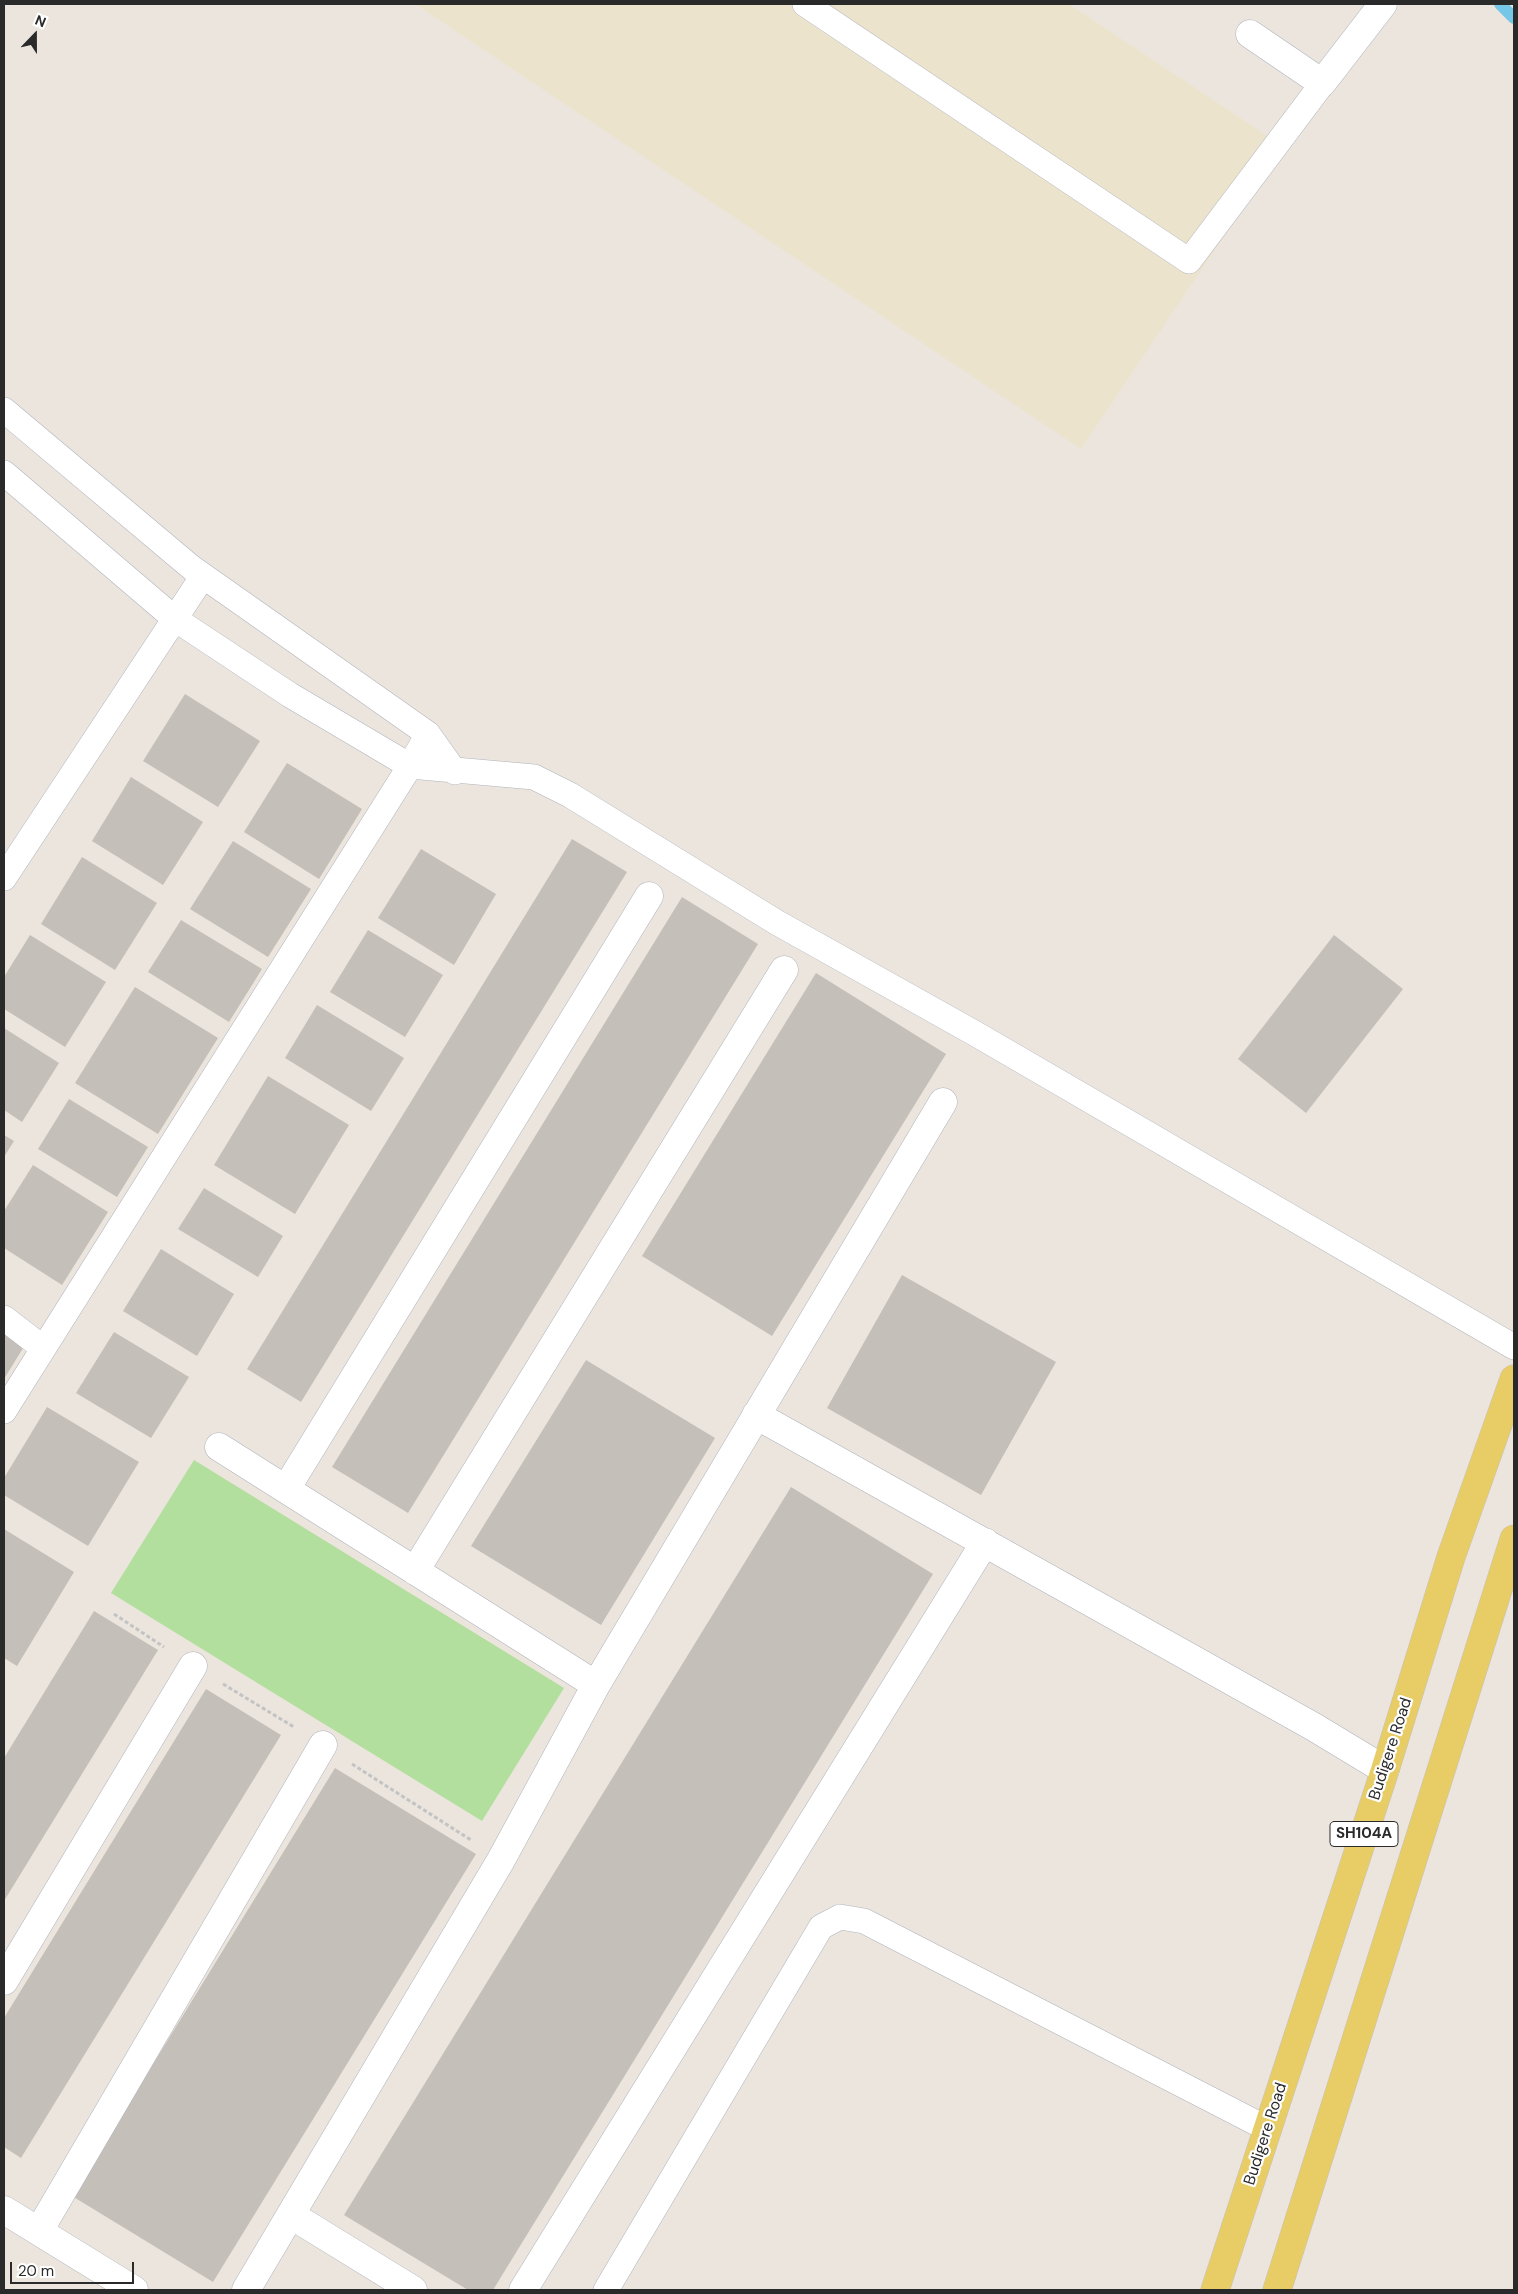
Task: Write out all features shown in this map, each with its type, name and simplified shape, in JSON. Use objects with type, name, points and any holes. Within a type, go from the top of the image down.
[{"type":"main road","name":"Budigere Road","points":[[1215,2290],[1385,1770],[1451,1557],[1514,1379]]},
{"type":"main road","name":"SH104A","points":[[1277,2290],[1508,1585],[1514,1539]]},
{"type":"street","points":[[1250,34],[1320,86],[1382,4]]},
{"type":"street","points":[[286,1489],[649,896]]},
{"type":"street","points":[[415,1571],[784,970]]},
{"type":"street","points":[[246,2290],[501,1860],[596,1684],[943,1102]]},
{"type":"street","points":[[756,1415],[1314,1727],[1385,1770]]},
{"type":"street","points":[[219,1447],[596,1684]]},
{"type":"street","points":[[523,2290],[986,1542]]},
{"type":"street","points":[[4,1981],[193,1666]]},
{"type":"street","points":[[38,2231],[323,1745]]},
{"type":"street","points":[[4,2210],[134,2290]]},
{"type":"street","points":[[291,2215],[413,2290]]},
{"type":"lane","points":[[804,4],[833,12],[1189,261],[1320,86]]},
{"type":"lane","points":[[4,410],[203,576],[428,734],[455,772]]},
{"type":"lane","points":[[4,473],[174,619],[290,695],[410,766],[455,772],[534,777],[570,795],[776,922],[985,1039],[1514,1347]]},
{"type":"lane","points":[[4,878],[203,576]]},
{"type":"lane","points":[[4,1411],[410,766],[428,734]]},
{"type":"lane","points":[[4,1318],[43,1348]]},
{"type":"lane","points":[[606,2290],[821,1927],[840,1917],[864,1921],[1268,2128]]},
{"type":"shaded area","points":[[415,4],[1069,4],[1284,147],[1081,449]]},
{"type":"green space","points":[[194,1460],[564,1688],[482,1821],[111,1593]]},
{"type":"building","points":[[185,694],[260,741],[218,807],[143,761]]},
{"type":"building","points":[[287,763],[362,809],[319,879],[244,832]]},
{"type":"building","points":[[131,777],[203,822],[163,885],[92,841]]},
{"type":"building","points":[[572,839],[627,872],[301,1402],[247,1369]]},
{"type":"building","points":[[233,841],[311,889],[268,957],[190,909]]},
{"type":"building","points":[[421,849],[496,894],[454,965],[378,918]]},
{"type":"building","points":[[82,857],[157,903],[115,970],[41,924]]},
{"type":"building","points":[[682,897],[758,944],[408,1513],[332,1467]]},
{"type":"building","points":[[181,920],[262,969],[229,1022],[148,972]]},
{"type":"building","points":[[368,930],[443,975],[405,1037],[330,992]]},
{"type":"building","points":[[30,935],[106,982],[65,1047],[4,1009],[4,977]]},
{"type":"building","points":[[1334,935],[1403,989],[1306,1113],[1238,1059]]},
{"type":"building","points":[[816,973],[946,1054],[772,1336],[642,1256]]},
{"type":"building","points":[[135,987],[218,1038],[158,1134],[75,1083]]},
{"type":"building","points":[[317,1005],[404,1058],[371,1111],[285,1058]]},
{"type":"building","points":[[4,1028],[59,1063],[22,1122],[4,1110]]},
{"type":"building","points":[[268,1076],[349,1125],[295,1214],[214,1165]]},
{"type":"building","points":[[69,1099],[148,1147],[117,1197],[38,1149]]},
{"type":"building","points":[[4,1135],[14,1141],[4,1157]]},
{"type":"building","points":[[33,1165],[108,1212],[62,1285],[4,1248],[4,1211]]},
{"type":"building","points":[[204,1188],[283,1236],[258,1277],[178,1229]]},
{"type":"building","points":[[161,1249],[234,1294],[197,1356],[123,1311]]},
{"type":"building","points":[[902,1275],[1056,1362],[981,1495],[827,1408]]},
{"type":"building","points":[[4,1326],[28,1340],[4,1379]]},
{"type":"building","points":[[114,1332],[189,1377],[151,1438],[76,1393]]},
{"type":"building","points":[[586,1360],[715,1438],[601,1625],[471,1546]]},
{"type":"building","points":[[47,1407],[139,1462],[88,1546],[4,1495],[4,1478]]},
{"type":"building","points":[[791,1487],[933,1574],[493,2290],[468,2290],[344,2215]]},
{"type":"building","points":[[4,1529],[74,1572],[17,1666],[4,1658]]},
{"type":"building","points":[[94,1611],[158,1650],[4,1901],[4,1758]]},
{"type":"building","points":[[206,1689],[281,1735],[21,2158],[4,2147],[4,2018]]},
{"type":"building","points":[[335,1768],[476,1854],[213,2282],[72,2196]]},
{"type":"waterway","points":[[1500,4],[1514,18]]}]
